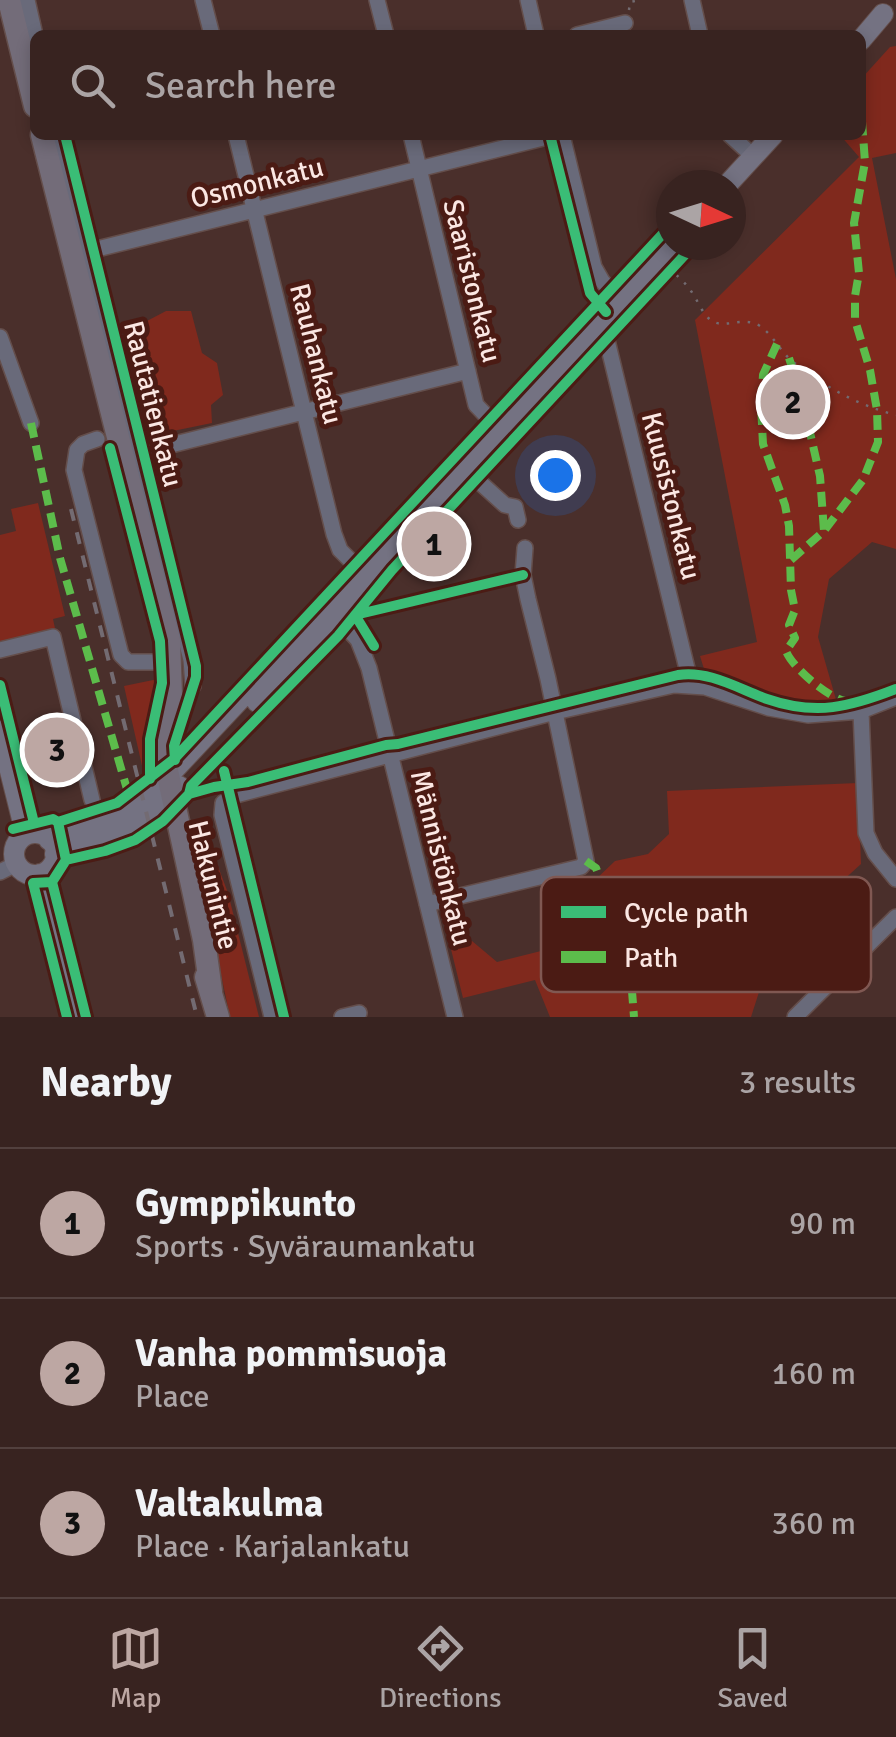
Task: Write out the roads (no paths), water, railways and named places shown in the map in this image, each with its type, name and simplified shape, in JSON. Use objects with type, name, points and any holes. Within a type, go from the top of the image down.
[{"type":"highway","points":[[9,0],[30,86]]},
{"type":"highway","name":"Hakunintie","points":[[43,140],[169,640],[170,668],[155,760],[218,1017]]},
{"type":"main road","points":[[866,34],[885,10]]},
{"type":"main road","points":[[742,170],[769,140]]},
{"type":"main road","points":[[52,847],[120,818],[165,791],[333,612],[347,585],[365,576],[619,300],[668,260]]},
{"type":"main road","points":[[0,731],[26,836]]},
{"type":"main road","points":[[38,834],[52,847],[50,868],[40,874],[8,868],[14,850],[26,836],[38,834]]},
{"type":"main road","points":[[40,874],[75,1017]]},
{"type":"street","points":[[27,0],[35,30]]},
{"type":"street","points":[[204,0],[211,30]]},
{"type":"street","points":[[377,0],[385,30]]},
{"type":"street","points":[[528,0],[535,30]]},
{"type":"street","points":[[692,0],[699,30]]},
{"type":"street","points":[[596,30],[626,22]]},
{"type":"street","name":"Rautatienkatu","points":[[61,140],[191,660],[193,686]]},
{"type":"street","name":"Rauhankatu","points":[[237,140],[334,534],[340,550],[365,576]]},
{"type":"street","name":"Saaristonkatu","points":[[412,140],[476,406],[500,430]]},
{"type":"street","name":"Osmonkatu","points":[[89,251],[537,140]]},
{"type":"street","points":[[559,140],[594,267],[619,300]]},
{"type":"street","points":[[735,140],[754,157]]},
{"type":"street","name":"Kuusistonkatu","points":[[602,320],[691,685]]},
{"type":"street","points":[[0,337],[30,422]]},
{"type":"street","points":[[139,453],[468,371]]},
{"type":"street","points":[[97,439],[77,450],[74,470],[120,655],[128,662],[170,668]]},
{"type":"street","points":[[464,468],[506,505],[515,507],[518,520]]},
{"type":"street","points":[[427,904],[581,867],[586,861],[523,575],[525,548]]},
{"type":"street","name":"Männistönkatu","points":[[333,612],[358,640],[364,653],[455,1017]]},
{"type":"street","points":[[0,650],[53,637],[92,800]]},
{"type":"street","points":[[272,1017],[222,815],[222,803],[232,796],[658,688],[705,686],[786,712],[808,715],[861,711],[896,697]]},
{"type":"street","points":[[861,711],[866,833],[874,852],[896,880]]},
{"type":"street","points":[[871,942],[896,917]]},
{"type":"street","points":[[795,1017],[820,992]]},
{"type":"street","points":[[342,1017],[359,1013]]},
{"type":"railway","points":[[71,509],[197,1017]]},
{"type":"place","name":"Vanha pommisuoja","points":[[793,402]]},
{"type":"place","name":"Gymppikunto","points":[[434,544]]},
{"type":"place","name":"Valtakulma","points":[[57,750]]}]
